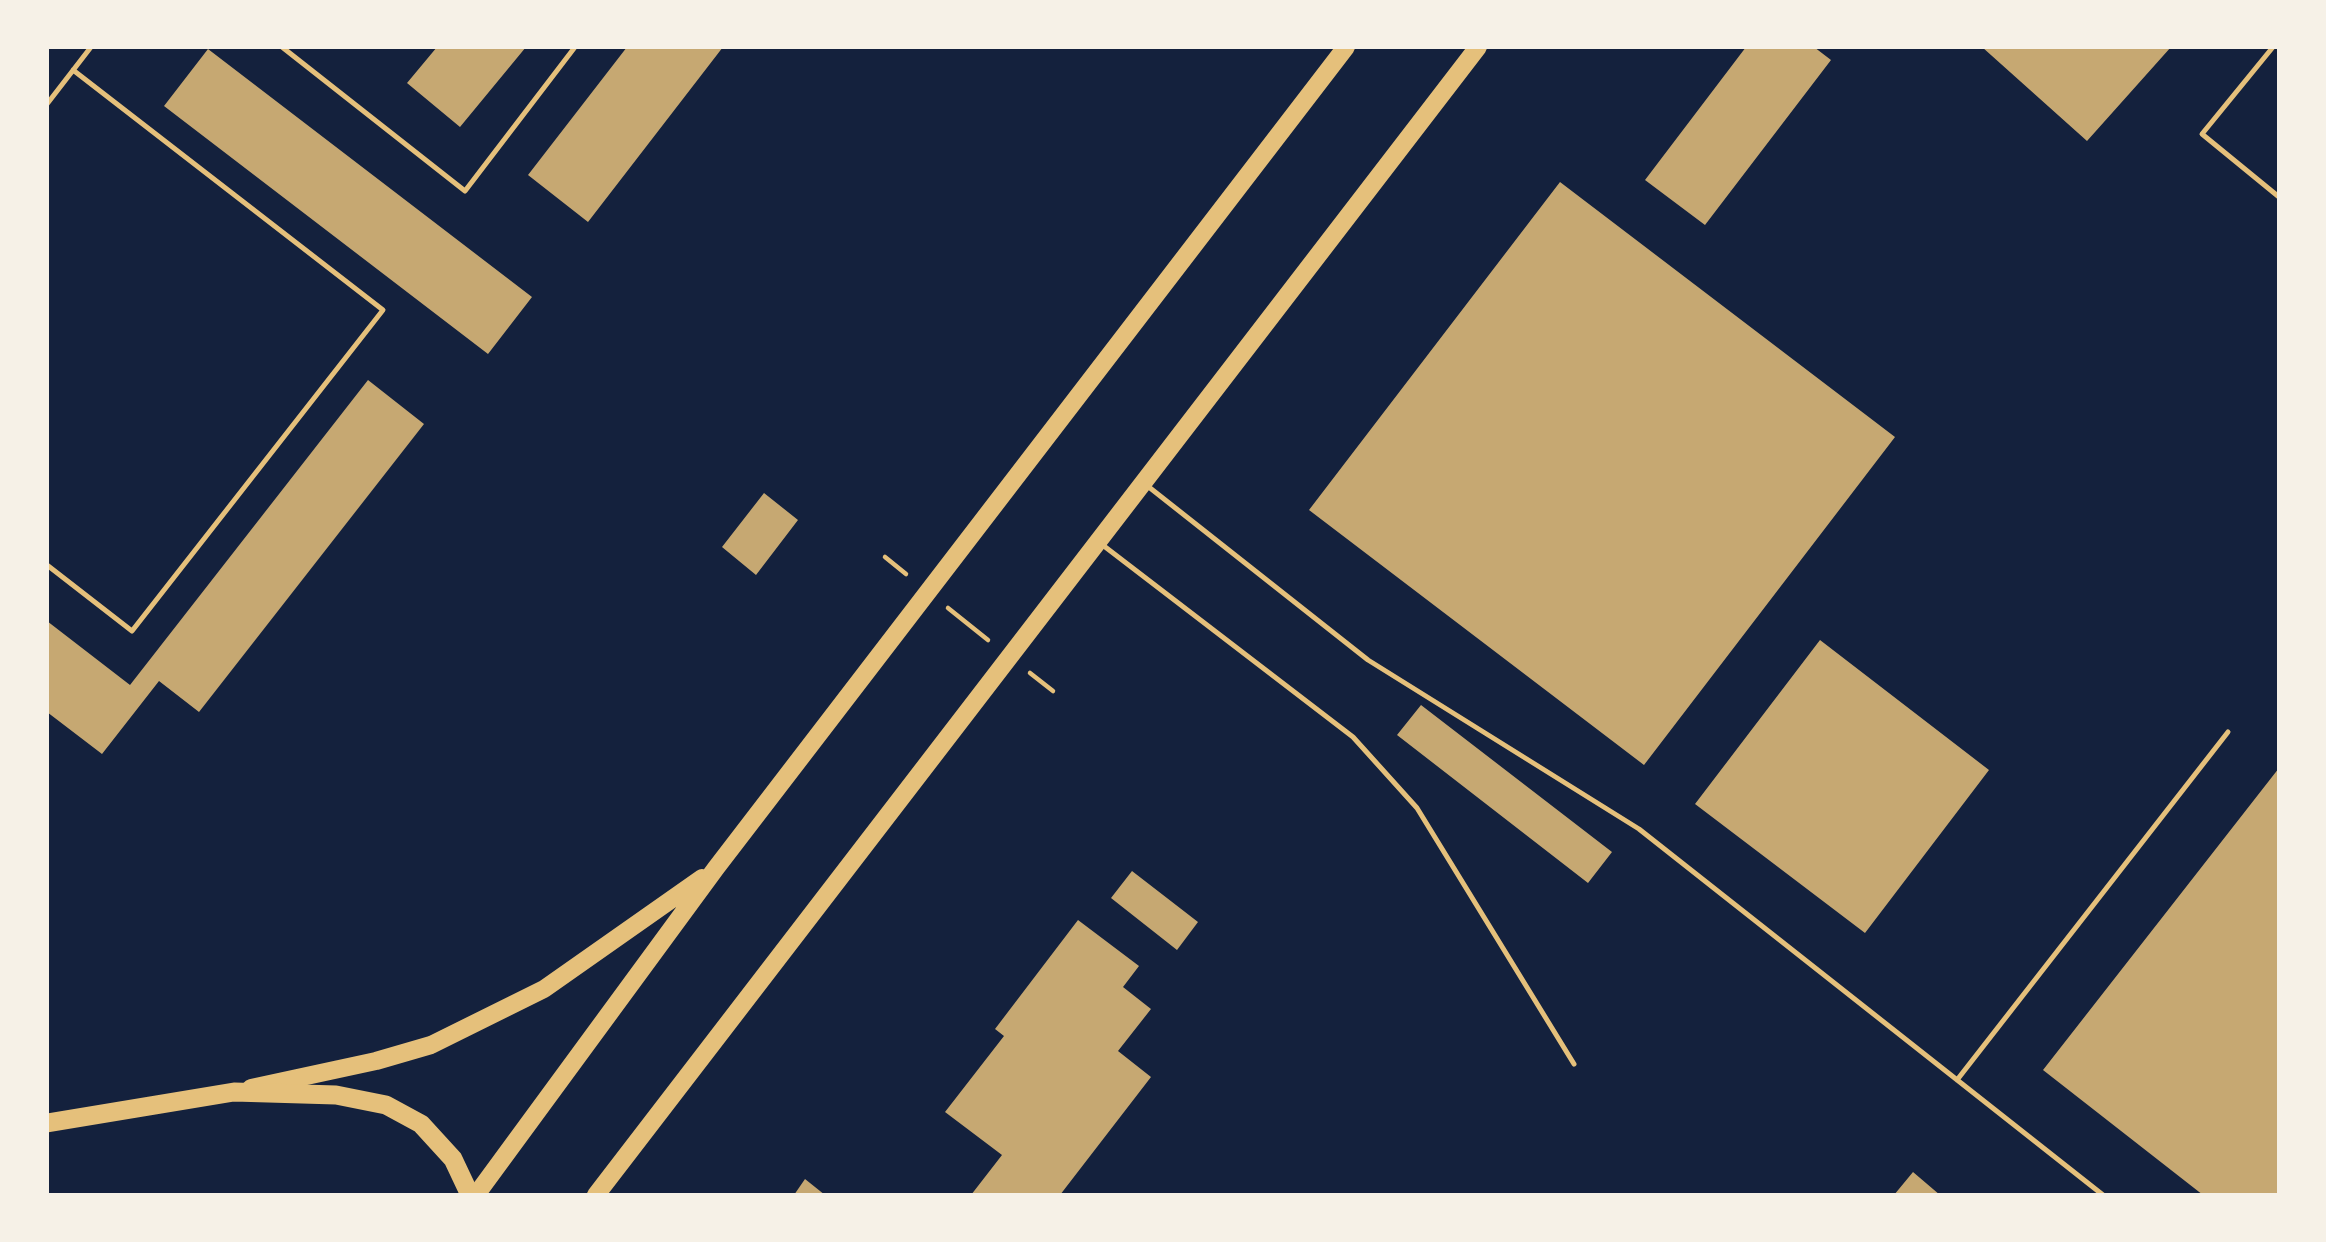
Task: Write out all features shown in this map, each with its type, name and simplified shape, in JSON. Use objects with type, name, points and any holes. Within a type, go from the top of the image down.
[{"type":"highway","points":[[50,1124],[234,1092],[337,1095],[386,1105],[421,1124],[453,1159],[470,1195]]},
{"type":"main road","points":[[475,1195],[716,868],[1346,47]]},
{"type":"main road","points":[[596,1195],[1478,47]]},
{"type":"main road","points":[[234,1092],[376,1061],[431,1045],[544,989],[716,868]]},
{"type":"lane","points":[[47,104],[91,47]]},
{"type":"lane","points":[[282,47],[465,191],[575,47]]},
{"type":"lane","points":[[2273,47],[2202,134],[2279,197]]},
{"type":"lane","points":[[47,565],[132,631],[383,310],[73,70]]},
{"type":"lane","points":[[1143,482],[1368,660],[1639,829],[2103,1195]]},
{"type":"lane","points":[[1098,541],[1353,737],[1417,808],[1574,1064]]},
{"type":"lane","points":[[1958,1080],[2228,732]]},
{"type":"path","points":[[885,557],[1053,691]]},
{"type":"building","points":[[437,47],[526,47],[460,127],[407,83]]},
{"type":"building","points":[[627,47],[723,47],[588,222],[528,175]]},
{"type":"building","points":[[1746,47],[1814,47],[1831,60],[1705,225],[1645,180]]},
{"type":"building","points":[[1982,47],[2171,47],[2087,141]]},
{"type":"building","points":[[208,49],[532,297],[488,354],[164,106]]},
{"type":"building","points":[[1560,182],[1895,437],[1644,765],[1309,510]]},
{"type":"building","points":[[368,380],[424,424],[199,712],[159,681],[102,754],[47,712],[47,621],[130,685]]},
{"type":"building","points":[[764,493],[798,520],[756,575],[722,547]]},
{"type":"building","points":[[1820,640],[1989,770],[1865,933],[1695,804]]},
{"type":"building","points":[[1421,705],[1612,852],[1588,883],[1397,735]]},
{"type":"building","points":[[2279,768],[2279,1195],[2203,1195],[2043,1070]]},
{"type":"building","points":[[1132,871],[1198,922],[1177,950],[1111,898]]},
{"type":"building","points":[[1078,920],[1139,966],[1123,987],[1151,1009],[1118,1051],[1151,1077],[1060,1195],[971,1195],[1002,1155],[945,1112],[1004,1036],[995,1029]]},
{"type":"building","points":[[1913,1172],[1940,1195],[1894,1195]]},
{"type":"building","points":[[805,1179],[825,1195],[794,1195]]}]
